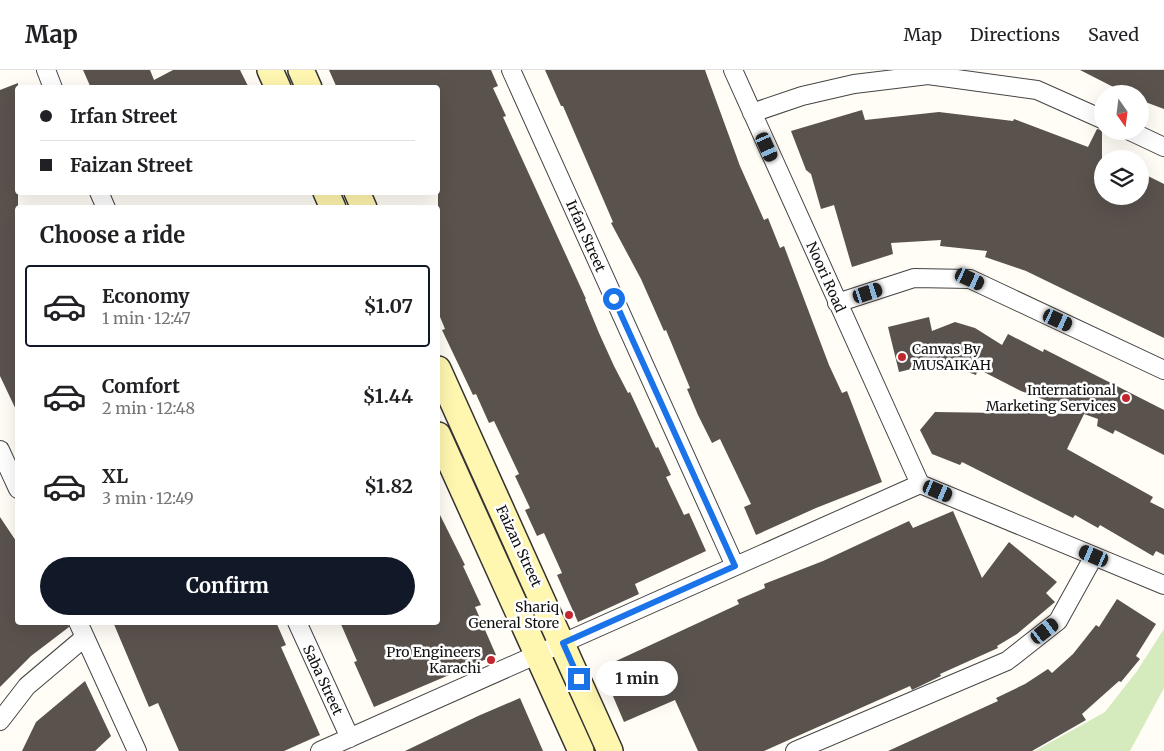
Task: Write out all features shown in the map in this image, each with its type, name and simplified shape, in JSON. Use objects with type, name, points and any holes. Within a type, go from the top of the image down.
[{"type":"street","points":[[46,70],[52,85]]},
{"type":"street","points":[[270,70],[277,85]]},
{"type":"street","points":[[301,70],[308,85]]},
{"type":"street","name":"Irfan Street","points":[[511,70],[735,566]]},
{"type":"street","name":"Noori Road","points":[[733,70],[920,484]]},
{"type":"street","points":[[752,113],[802,96],[854,84],[949,74],[1037,90],[1094,115]]},
{"type":"street","points":[[1149,139],[1164,146]]},
{"type":"street","points":[[837,303],[914,278],[970,279],[1164,370]]},
{"type":"street","name":"Faizan Street","points":[[440,373],[610,751]]},
{"type":"street","name":"Faizan Street","points":[[440,439],[581,751]]},
{"type":"street","points":[[2,461],[15,484]]},
{"type":"street","points":[[320,751],[920,484],[1164,585]]},
{"type":"street","points":[[795,751],[1007,661],[1058,621],[1094,556]]},
{"type":"street","name":"Saba Street","points":[[298,625],[350,738]]},
{"type":"street","points":[[0,721],[27,686],[82,630],[137,751]]},
{"type":"green space","points":[[1164,629],[1164,688],[1130,751],[1035,751],[1105,712],[1137,671]]},
{"type":"building","points":[[83,70],[150,70],[154,80],[173,70],[240,70],[248,85],[90,85]]},
{"type":"building","points":[[329,70],[491,70],[498,86],[493,88],[506,116],[503,117],[586,299],[599,333],[628,393],[630,392],[656,448],[658,447],[671,475],[666,477],[684,515],[689,513],[706,551],[635,584],[639,594],[578,622],[557,575],[562,573],[544,533],[537,536],[525,510],[530,508],[515,476],[519,474],[494,421],[489,423],[476,394],[473,395],[442,330],[445,329],[440,317],[440,205],[438,205],[438,195],[440,195],[440,85],[336,85]]},
{"type":"building","points":[[545,70],[705,70],[740,166],[764,220],[768,218],[780,248],[784,246],[829,365],[842,393],[847,391],[882,482],[816,508],[756,535],[744,507],[751,504],[720,439],[712,443],[698,415],[687,389],[690,388],[666,330],[664,331],[641,279],[611,223],[613,222],[563,106],[561,106]]},
{"type":"building","points":[[1080,70],[1164,70],[1164,109],[1149,103],[1149,85],[1109,85]]},
{"type":"building","points":[[18,83],[18,85],[15,85],[15,195],[18,195],[18,205],[15,205],[15,408],[0,376],[0,90]]},
{"type":"building","points":[[862,110],[865,120],[939,112],[1013,121],[1014,119],[1088,147],[1094,135],[1094,140],[1102,140],[1102,150],[1094,150],[1094,205],[1149,205],[1149,176],[1164,184],[1164,338],[1026,271],[985,257],[987,251],[940,246],[941,240],[891,243],[893,254],[852,267],[834,205],[821,209],[811,174],[806,170],[791,131]]},
{"type":"building","points":[[929,317],[932,331],[955,322],[975,328],[1002,345],[1008,334],[1043,352],[1044,349],[1164,410],[1164,455],[1115,430],[1113,434],[1097,426],[1098,419],[1084,414],[1067,449],[1153,497],[1150,502],[1164,509],[1164,555],[1156,551],[1153,556],[1100,525],[1098,528],[1075,515],[1073,518],[962,462],[960,465],[932,454],[920,430],[935,412],[1082,414],[1021,391],[978,369],[976,375],[940,362],[899,372],[888,327]]},
{"type":"building","points":[[953,511],[982,578],[1009,542],[1057,582],[1046,593],[1055,602],[1017,634],[997,646],[998,648],[940,674],[941,676],[912,690],[910,686],[764,751],[698,751],[675,700],[624,722],[601,668],[739,604],[737,600],[765,588],[764,584],[823,561],[909,521],[913,528]]},
{"type":"building","points":[[440,515],[465,565],[463,566],[481,605],[475,607],[496,655],[374,707],[354,662],[357,661],[341,625],[440,625]]},
{"type":"building","points":[[0,517],[15,540],[15,625],[69,625],[69,627],[31,656],[0,687]]},
{"type":"building","points":[[1117,599],[1156,624],[1136,656],[1140,659],[1121,682],[1119,681],[1082,714],[1086,720],[1032,751],[888,751],[998,701],[996,698],[1025,684],[1048,669],[1052,673],[1073,654],[1096,625],[1099,627]]},
{"type":"building","points":[[114,625],[277,625],[286,645],[281,647],[320,735],[284,751],[179,751],[158,703],[149,707]]},
{"type":"building","points":[[85,681],[111,736],[95,751],[22,751],[36,722]]},
{"type":"building","points":[[520,698],[543,751],[405,751],[478,716]]},
{"type":"place","name":"Canvas By MUSAIKAH","points":[[902,357]]},
{"type":"place","name":"International Marketing Services","points":[[1126,398]]},
{"type":"place","name":"Shariq General Store","points":[[569,615]]},
{"type":"place","name":"Pro Engineers Karachi","points":[[491,660]]},
{"type":"route","points":[[579,679],[563,643],[735,566],[614,299]]}]
